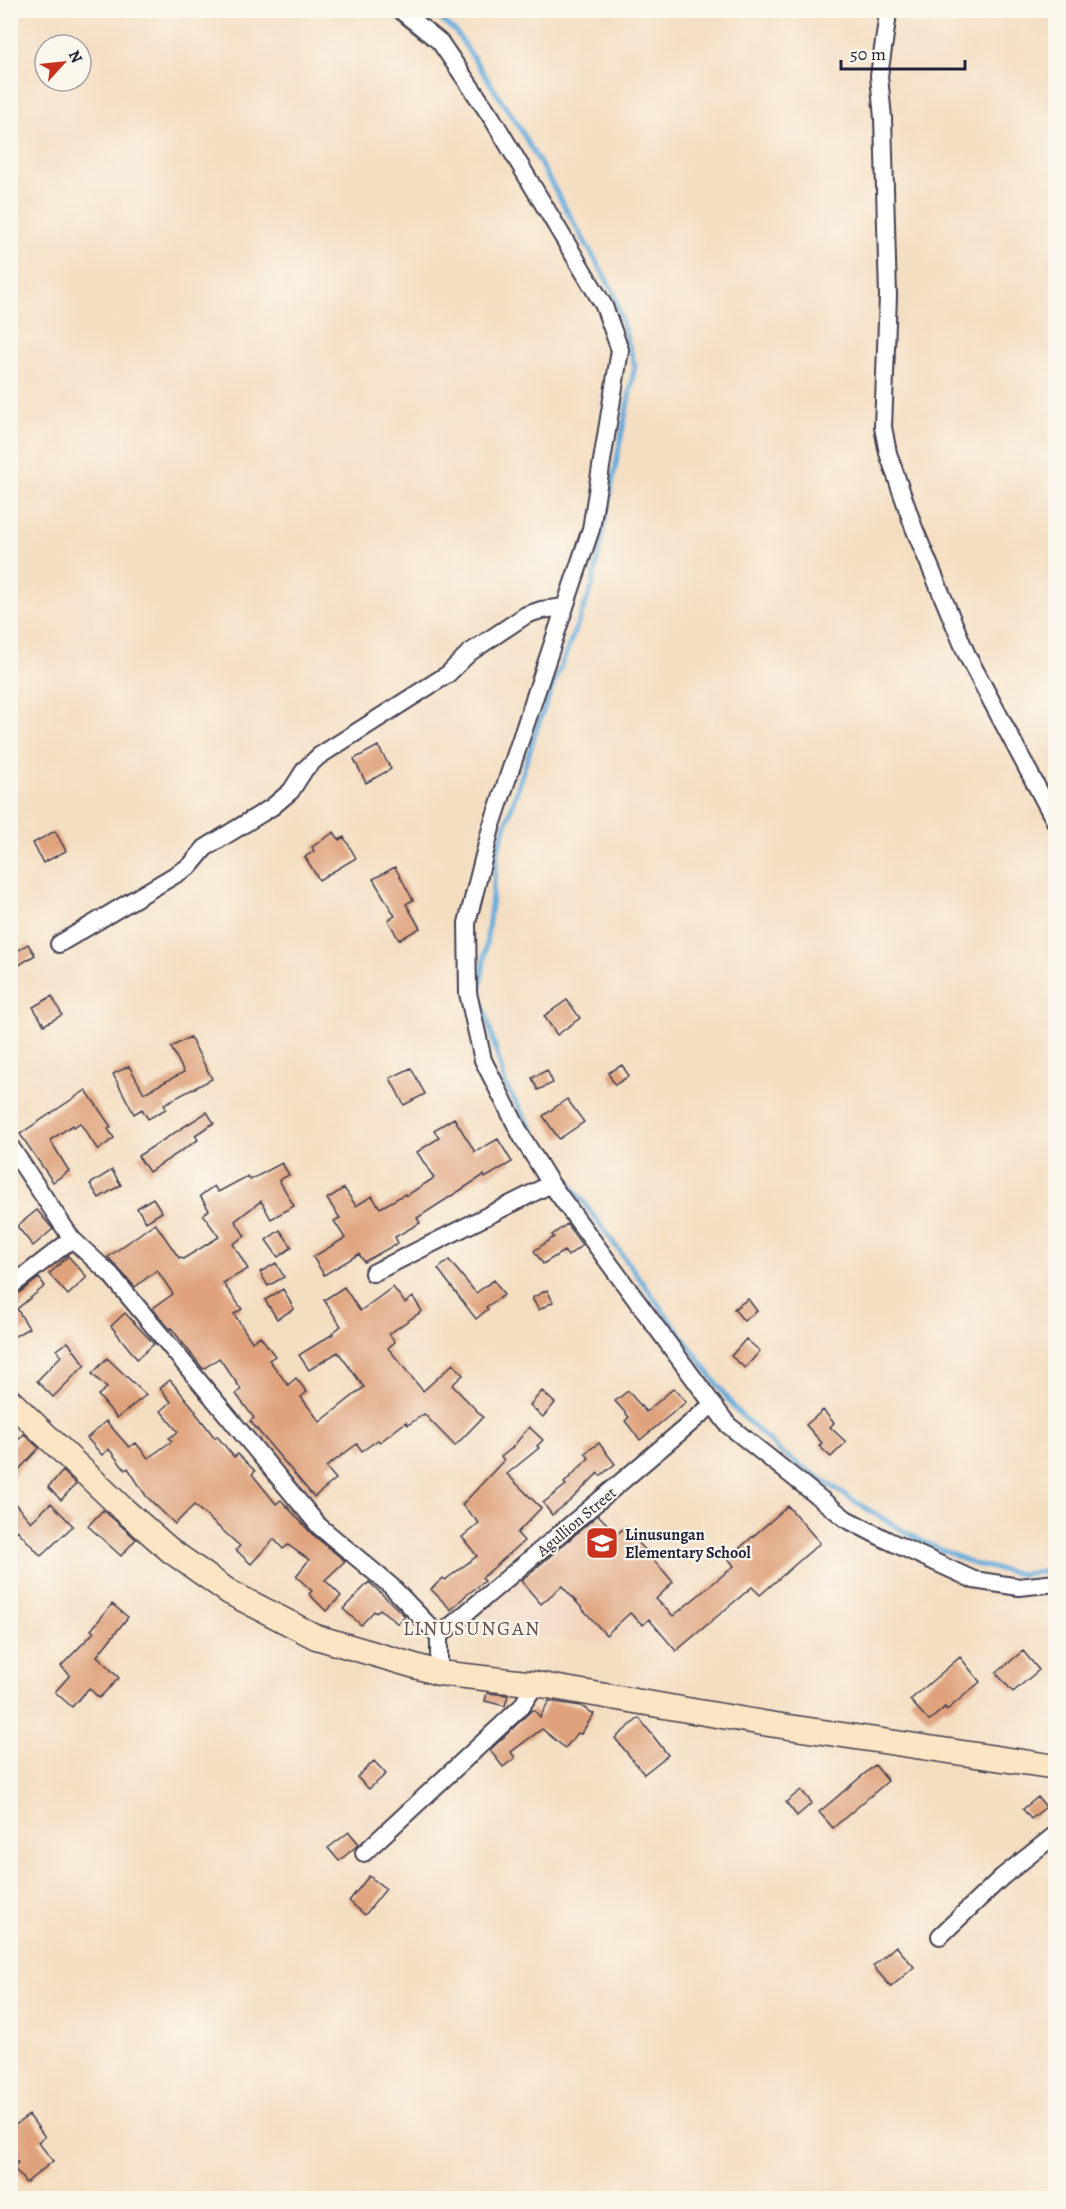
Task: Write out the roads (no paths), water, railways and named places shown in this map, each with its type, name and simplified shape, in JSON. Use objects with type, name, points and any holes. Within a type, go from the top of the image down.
[{"type":"street","points":[[400,10],[440,42],[492,118],[604,306],[620,350],[591,529],[491,828],[467,923],[468,993],[483,1060],[522,1137],[551,1184],[728,1425],[846,1519],[974,1580],[1019,1587],[1056,1583]]},
{"type":"street","points":[[886,10],[887,21],[879,76],[883,118],[888,296],[882,428],[888,453],[914,528],[967,655],[1056,823]]},
{"type":"street","points":[[60,944],[190,866],[205,848],[272,807],[291,791],[305,769],[319,756],[448,674],[469,653],[502,629],[526,615],[541,610],[565,607]]},
{"type":"street","points":[[10,1146],[72,1239],[111,1275],[319,1526],[391,1586],[439,1636],[440,1673]]},
{"type":"street","points":[[373,1273],[551,1184]]},
{"type":"street","points":[[10,1287],[72,1239]]},
{"type":"street","points":[[10,1401],[123,1509],[171,1551],[229,1592],[316,1638],[440,1673],[536,1684],[769,1724],[1056,1767]]},
{"type":"street","name":"Agullion Street","points":[[439,1636],[712,1405]]},
{"type":"street","points":[[364,1852],[521,1707],[536,1684]]},
{"type":"street","points":[[940,1936],[1002,1877],[1056,1834]]},
{"type":"waterway","points":[[430,10],[456,32],[518,125],[613,291],[635,366],[592,587],[540,719],[498,849],[480,993],[506,1086],[541,1144],[736,1410],[782,1453],[857,1503],[917,1539],[974,1564],[1021,1574],[1056,1570]]},
{"type":"place","name":"Linusungan Elementary School","points":[[602,1543]]},
{"type":"district","name":"LINUSUNGAN","points":[[472,1628]]}]
